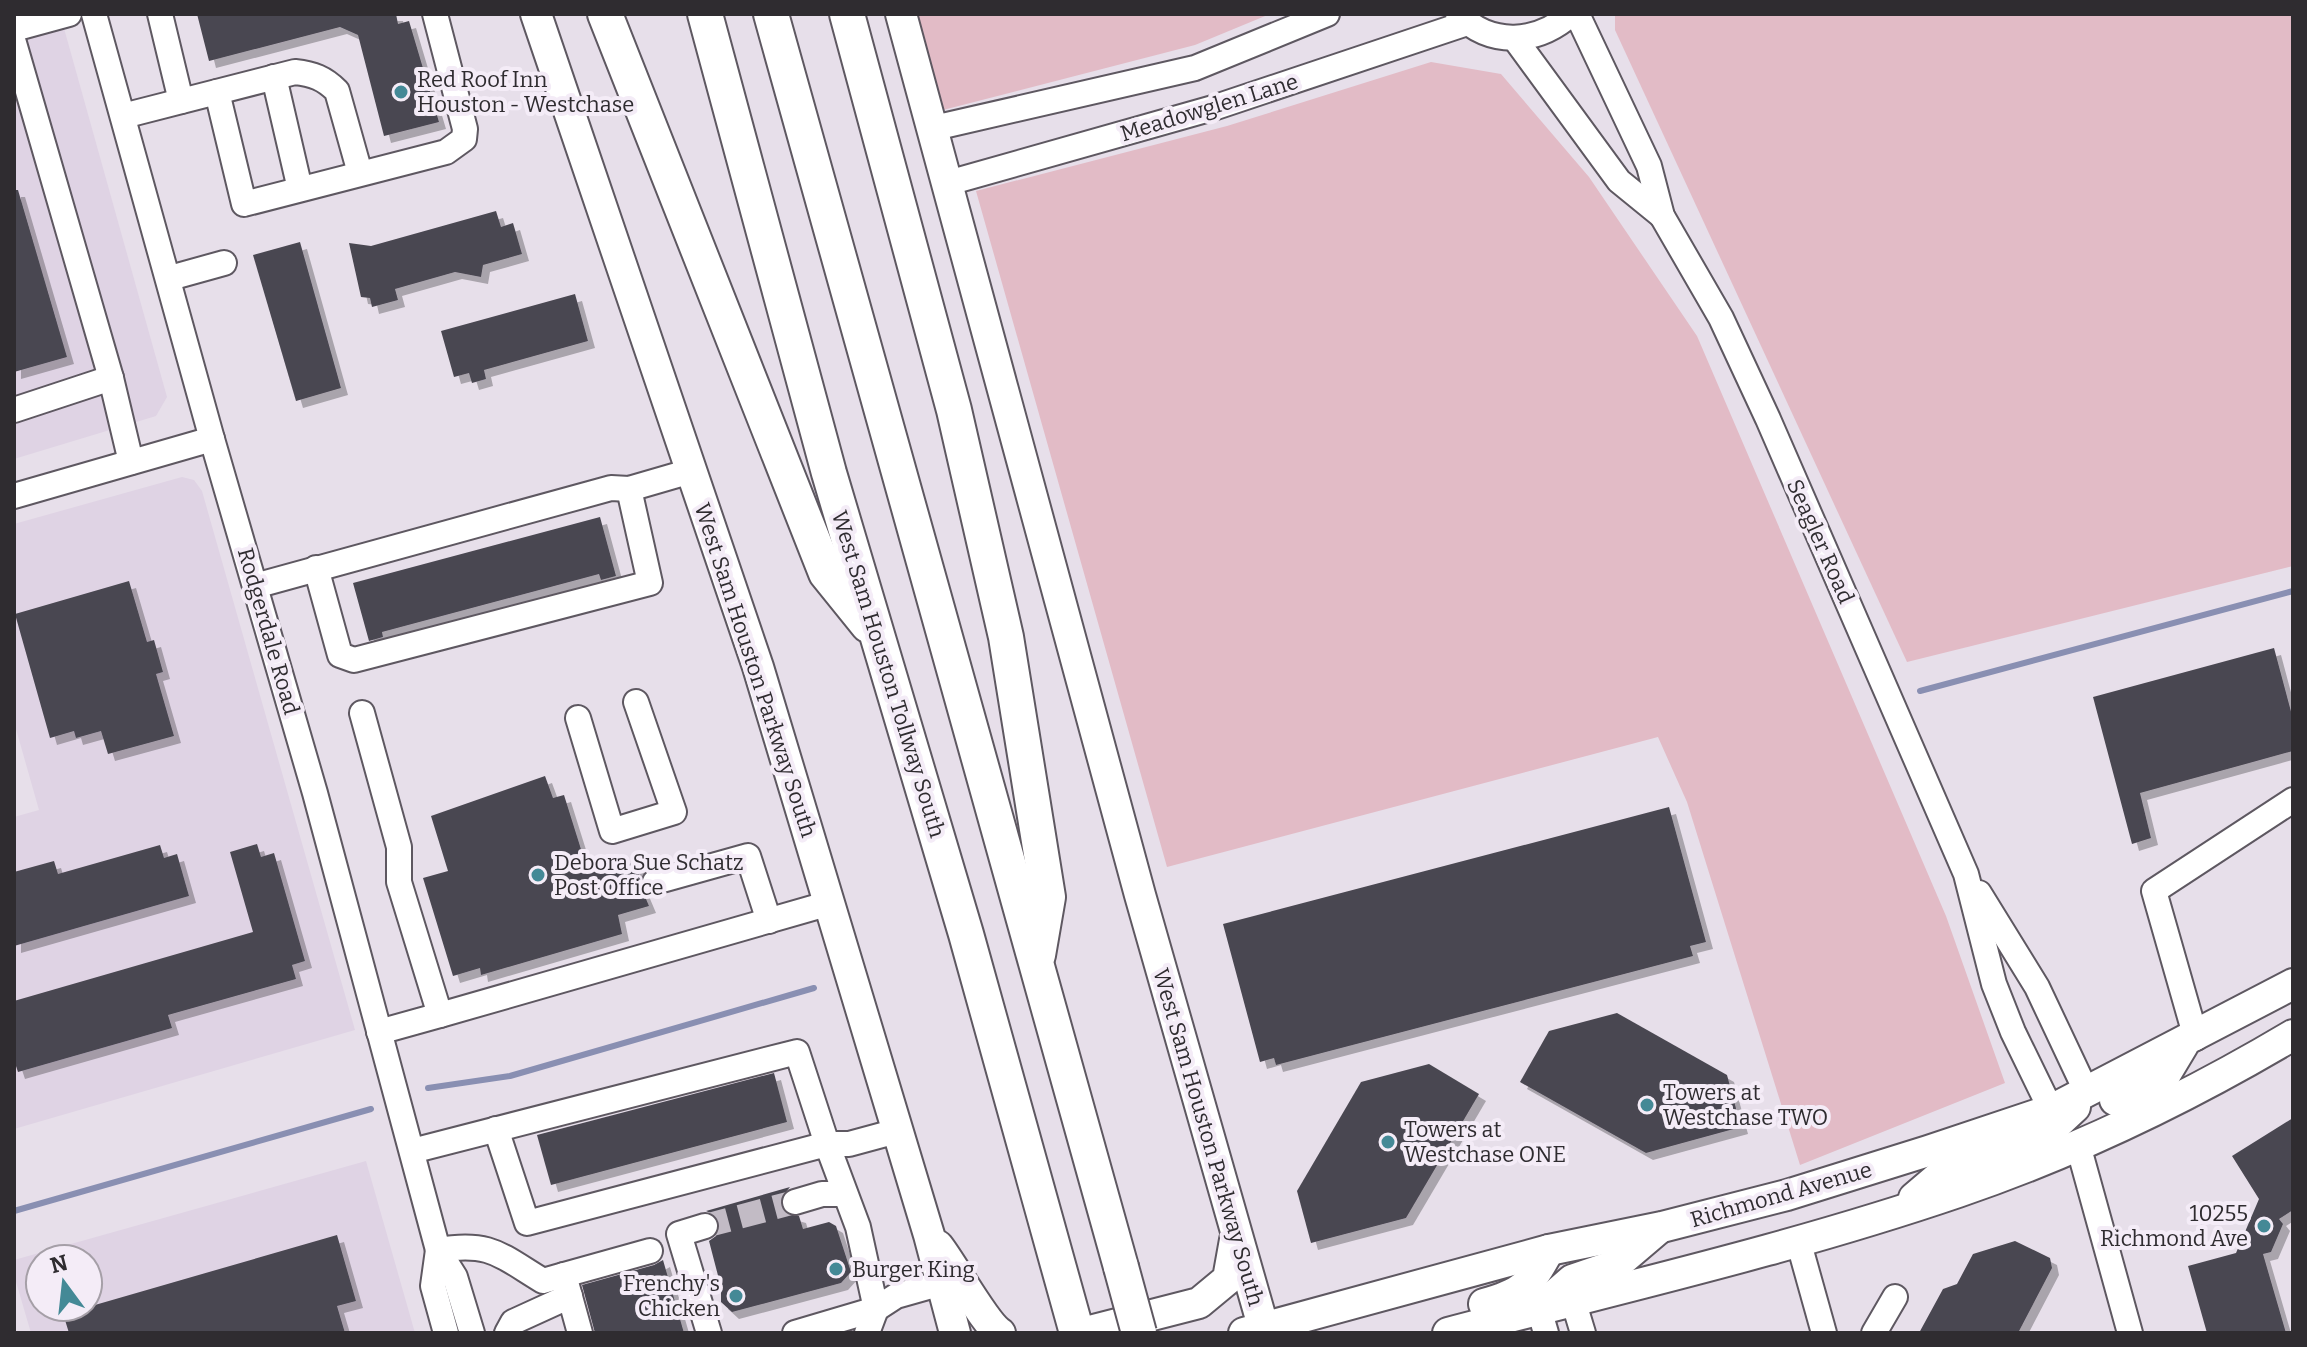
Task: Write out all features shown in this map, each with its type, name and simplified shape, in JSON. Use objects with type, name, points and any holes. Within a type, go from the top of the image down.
[{"type":"highway","points":[[605,14],[826,573],[878,637]]},
{"type":"highway","name":"West Sam Houston Tollway South","points":[[705,14],[829,473],[966,934],[1079,1333]]},
{"type":"highway","points":[[771,14],[1139,1333]]},
{"type":"highway","points":[[847,14],[954,410],[1006,637],[1048,897],[1036,963]]},
{"type":"main road","name":"West Sam Houston Parkway South","points":[[536,14],[758,667],[929,1235],[955,1333]]},
{"type":"main road","name":"West Sam Houston Parkway South","points":[[901,14],[1236,1237],[1257,1331]]},
{"type":"main road","name":"Richmond Avenue","points":[[1257,1331],[1549,1250],[1662,1227],[1787,1195],[2051,1110],[2190,1041],[2293,984]]},
{"type":"main road","points":[[1448,1333],[1542,1321],[1573,1300],[1798,1240],[1957,1192],[2078,1145],[2184,1095],[2293,1035]]},
{"type":"main road","points":[[2078,1145],[2081,1123],[2093,1109],[2162,1080],[2190,1041]]},
{"type":"main road","points":[[1904,1208],[1941,1175],[2046,1134],[2063,1122],[2087,1093]]},
{"type":"main road","points":[[1542,1321],[1572,1280],[1616,1265],[1662,1227]]},
{"type":"main road","points":[[929,1235],[961,1276],[990,1327],[1000,1333]]},
{"type":"main road","points":[[1079,1333],[1199,1303],[1228,1279],[1236,1237]]},
{"type":"main road","points":[[1432,1333],[1471,1307],[1518,1295],[1534,1278],[1549,1250]]},
{"type":"street","points":[[14,29],[69,14]]},
{"type":"street","name":"Rodgerdale Road","points":[[94,14],[170,278],[438,1250],[455,1277],[472,1333]]},
{"type":"street","points":[[160,14],[181,101]]},
{"type":"street","points":[[217,92],[244,204],[446,152],[464,139],[465,129],[435,14]]},
{"type":"street","name":"Meadowglen Lane","points":[[934,128],[1195,68],[1327,14]]},
{"type":"street","points":[[1463,18],[1490,35],[1515,39],[1538,35],[1571,14]]},
{"type":"street","name":"Seagler Road","points":[[1577,14],[1649,166],[1662,216],[1721,318],[1768,419],[1966,874],[2037,987],[2087,1093]]},
{"type":"street","name":"Meadowglen Lane","points":[[948,183],[1213,108],[1463,18]]},
{"type":"street","name":"Seagler Road","points":[[1515,39],[1619,181],[1662,216]]},
{"type":"street","points":[[14,43],[111,378],[131,462]]},
{"type":"street","points":[[1195,68],[1213,108]]},
{"type":"street","points":[[123,116],[295,72],[311,73],[337,91],[360,173]]},
{"type":"street","points":[[274,77],[300,189]]},
{"type":"street","points":[[170,278],[224,263]]},
{"type":"street","points":[[14,410],[111,378]]},
{"type":"street","points":[[14,496],[212,439]]},
{"type":"street","points":[[255,586],[611,488],[629,489],[691,471]]},
{"type":"street","points":[[316,568],[340,655],[354,660],[650,583],[629,489]]},
{"type":"street","points":[[578,718],[612,831],[674,812],[636,702]]},
{"type":"street","points":[[362,713],[399,847],[399,882],[440,1015]]},
{"type":"street","points":[[2190,1041],[2154,891],[2293,800]]},
{"type":"street","points":[[655,882],[748,856],[769,921]]},
{"type":"street","name":"Seagler Road","points":[[1966,874],[1994,984],[2013,1032],[2051,1110]]},
{"type":"street","points":[[379,1032],[830,903]]},
{"type":"street","points":[[411,1146],[496,1129],[797,1052],[858,1227],[876,1309],[867,1333]]},
{"type":"street","points":[[496,1129],[527,1223],[827,1144],[849,1144],[897,1131]]},
{"type":"street","points":[[2078,1145],[2130,1333]]},
{"type":"street","points":[[795,1202],[822,1194],[844,1194]]},
{"type":"street","points":[[705,1226],[679,1234],[709,1333]]},
{"type":"street","points":[[1798,1240],[1824,1333]]},
{"type":"street","points":[[438,1250],[468,1244],[487,1249],[543,1281],[567,1286]]},
{"type":"street","name":"Rodgerdale Road","points":[[438,1250],[433,1286],[446,1333]]},
{"type":"street","points":[[507,1333],[513,1322],[567,1286],[650,1251]]},
{"type":"street","points":[[795,1333],[876,1309],[896,1296],[942,1283]]},
{"type":"street","points":[[567,1286],[580,1333]]},
{"type":"street","points":[[1874,1333],[1895,1297]]},
{"type":"street","points":[[1573,1300],[1583,1333]]},
{"type":"shaded area","points":[[14,14],[60,14],[167,397],[156,416],[14,459]]},
{"type":"shaded area","points":[[917,14],[1270,14],[1195,45],[943,110]]},
{"type":"shaded area","points":[[1615,14],[2293,14],[2293,566],[1907,662],[1615,30]]},
{"type":"shaded area","points":[[1431,62],[1501,74],[1589,177],[1697,336],[1946,916],[2005,1083],[1800,1165],[1687,802],[1658,737],[1167,867],[976,191],[1227,126]]},
{"type":"shaded area","points":[[182,477],[194,480],[202,491],[355,1030],[14,1129],[14,817],[39,810],[14,722],[14,524]]},
{"type":"shaded area","points":[[366,1161],[415,1333],[31,1333],[28,1323],[104,1323],[104,1243],[74,1243]]},
{"type":"shaded area","points":[[24,1257],[24,1309],[14,1275],[14,1260]]},
{"type":"building","name":"Red Roof Inn Houston - Westchase","points":[[197,14],[396,14],[398,24],[409,21],[439,122],[384,136],[358,35],[340,27],[209,61]]},
{"type":"building","points":[[14,190],[18,190],[67,357],[14,372]]},
{"type":"building","points":[[496,211],[501,227],[513,223],[522,254],[483,265],[481,277],[455,272],[395,289],[398,300],[372,307],[370,298],[361,297],[349,243],[371,246]]},
{"type":"building","points":[[300,242],[341,388],[296,401],[253,255]]},
{"type":"building","points":[[575,294],[588,341],[484,370],[486,379],[472,383],[469,373],[454,377],[441,331]]},
{"type":"building","points":[[600,517],[616,576],[601,580],[599,574],[382,632],[383,637],[369,641],[353,583]]},
{"type":"building","points":[[129,581],[147,642],[154,640],[163,672],[156,674],[174,736],[108,754],[101,731],[76,738],[74,731],[50,738],[15,614]]},
{"type":"building","points":[[2274,648],[2293,719],[2293,751],[2140,793],[2151,838],[2132,844],[2093,697]]},
{"type":"building","name":"Debora Sue Schatz Post Office","points":[[545,776],[553,798],[564,795],[585,862],[598,859],[601,871],[637,862],[641,887],[649,906],[618,915],[622,934],[481,975],[480,968],[453,976],[423,878],[448,871],[431,816]]},
{"type":"building","points":[[1669,807],[1706,942],[1690,946],[1693,956],[1276,1065],[1274,1058],[1260,1062],[1223,924]]},
{"type":"building","points":[[257,844],[261,857],[274,853],[305,961],[292,965],[296,979],[168,1015],[172,1028],[18,1072],[14,1060],[14,1001],[253,932],[230,852]]},
{"type":"building","points":[[160,845],[164,858],[177,854],[189,896],[14,946],[14,872],[54,861],[58,874]]},
{"type":"building","name":"Towers at Westchase TWO","points":[[1617,1013],[1727,1075],[1741,1127],[1646,1153],[1520,1082],[1549,1031]]},
{"type":"building","name":"Towers at Westchase ONE","points":[[1429,1064],[1479,1094],[1406,1218],[1311,1243],[1297,1191],[1361,1082]]},
{"type":"building","points":[[774,1073],[787,1122],[551,1185],[537,1135]]},
{"type":"building","name":"10255 Richmond Ave","points":[[2293,1118],[2293,1210],[2279,1219],[2283,1224],[2271,1252],[2263,1254],[2286,1333],[2207,1333],[2188,1266],[2236,1253],[2259,1199],[2232,1156]]},
{"type":"building","points":[[790,1187],[781,1198],[784,1212],[799,1216],[803,1229],[829,1222],[836,1226],[851,1272],[841,1283],[732,1312],[721,1302],[721,1287],[709,1241],[716,1236],[719,1222],[715,1215],[706,1211]]},
{"type":"building","points":[[337,1235],[356,1301],[337,1306],[345,1333],[69,1333],[66,1323],[104,1323],[104,1302]]},
{"type":"building","points":[[2015,1241],[2050,1258],[2052,1268],[2018,1333],[1919,1333],[1943,1289],[1957,1284],[1973,1254]]},
{"type":"building","points":[[663,1260],[684,1333],[595,1333],[582,1285]]},
{"type":"waterway","points":[[1920,691],[2293,591]]},
{"type":"waterway","points":[[428,1088],[510,1076],[814,988]]},
{"type":"waterway","points":[[14,1211],[371,1109]]},
{"type":"tunnel","points":[[705,1226],[795,1202]]},
{"type":"place","name":"Red Roof Inn Houston - Westchase","points":[[401,92]]},
{"type":"place","name":"Debora Sue Schatz Post Office","points":[[538,875]]},
{"type":"place","name":"Towers at Westchase TWO","points":[[1647,1105]]},
{"type":"place","name":"Towers at Westchase ONE","points":[[1388,1142]]},
{"type":"place","name":"10255 Richmond Ave","points":[[2264,1226]]},
{"type":"place","name":"Burger King","points":[[836,1269]]},
{"type":"place","name":"Frenchy's Chicken","points":[[736,1296]]}]
